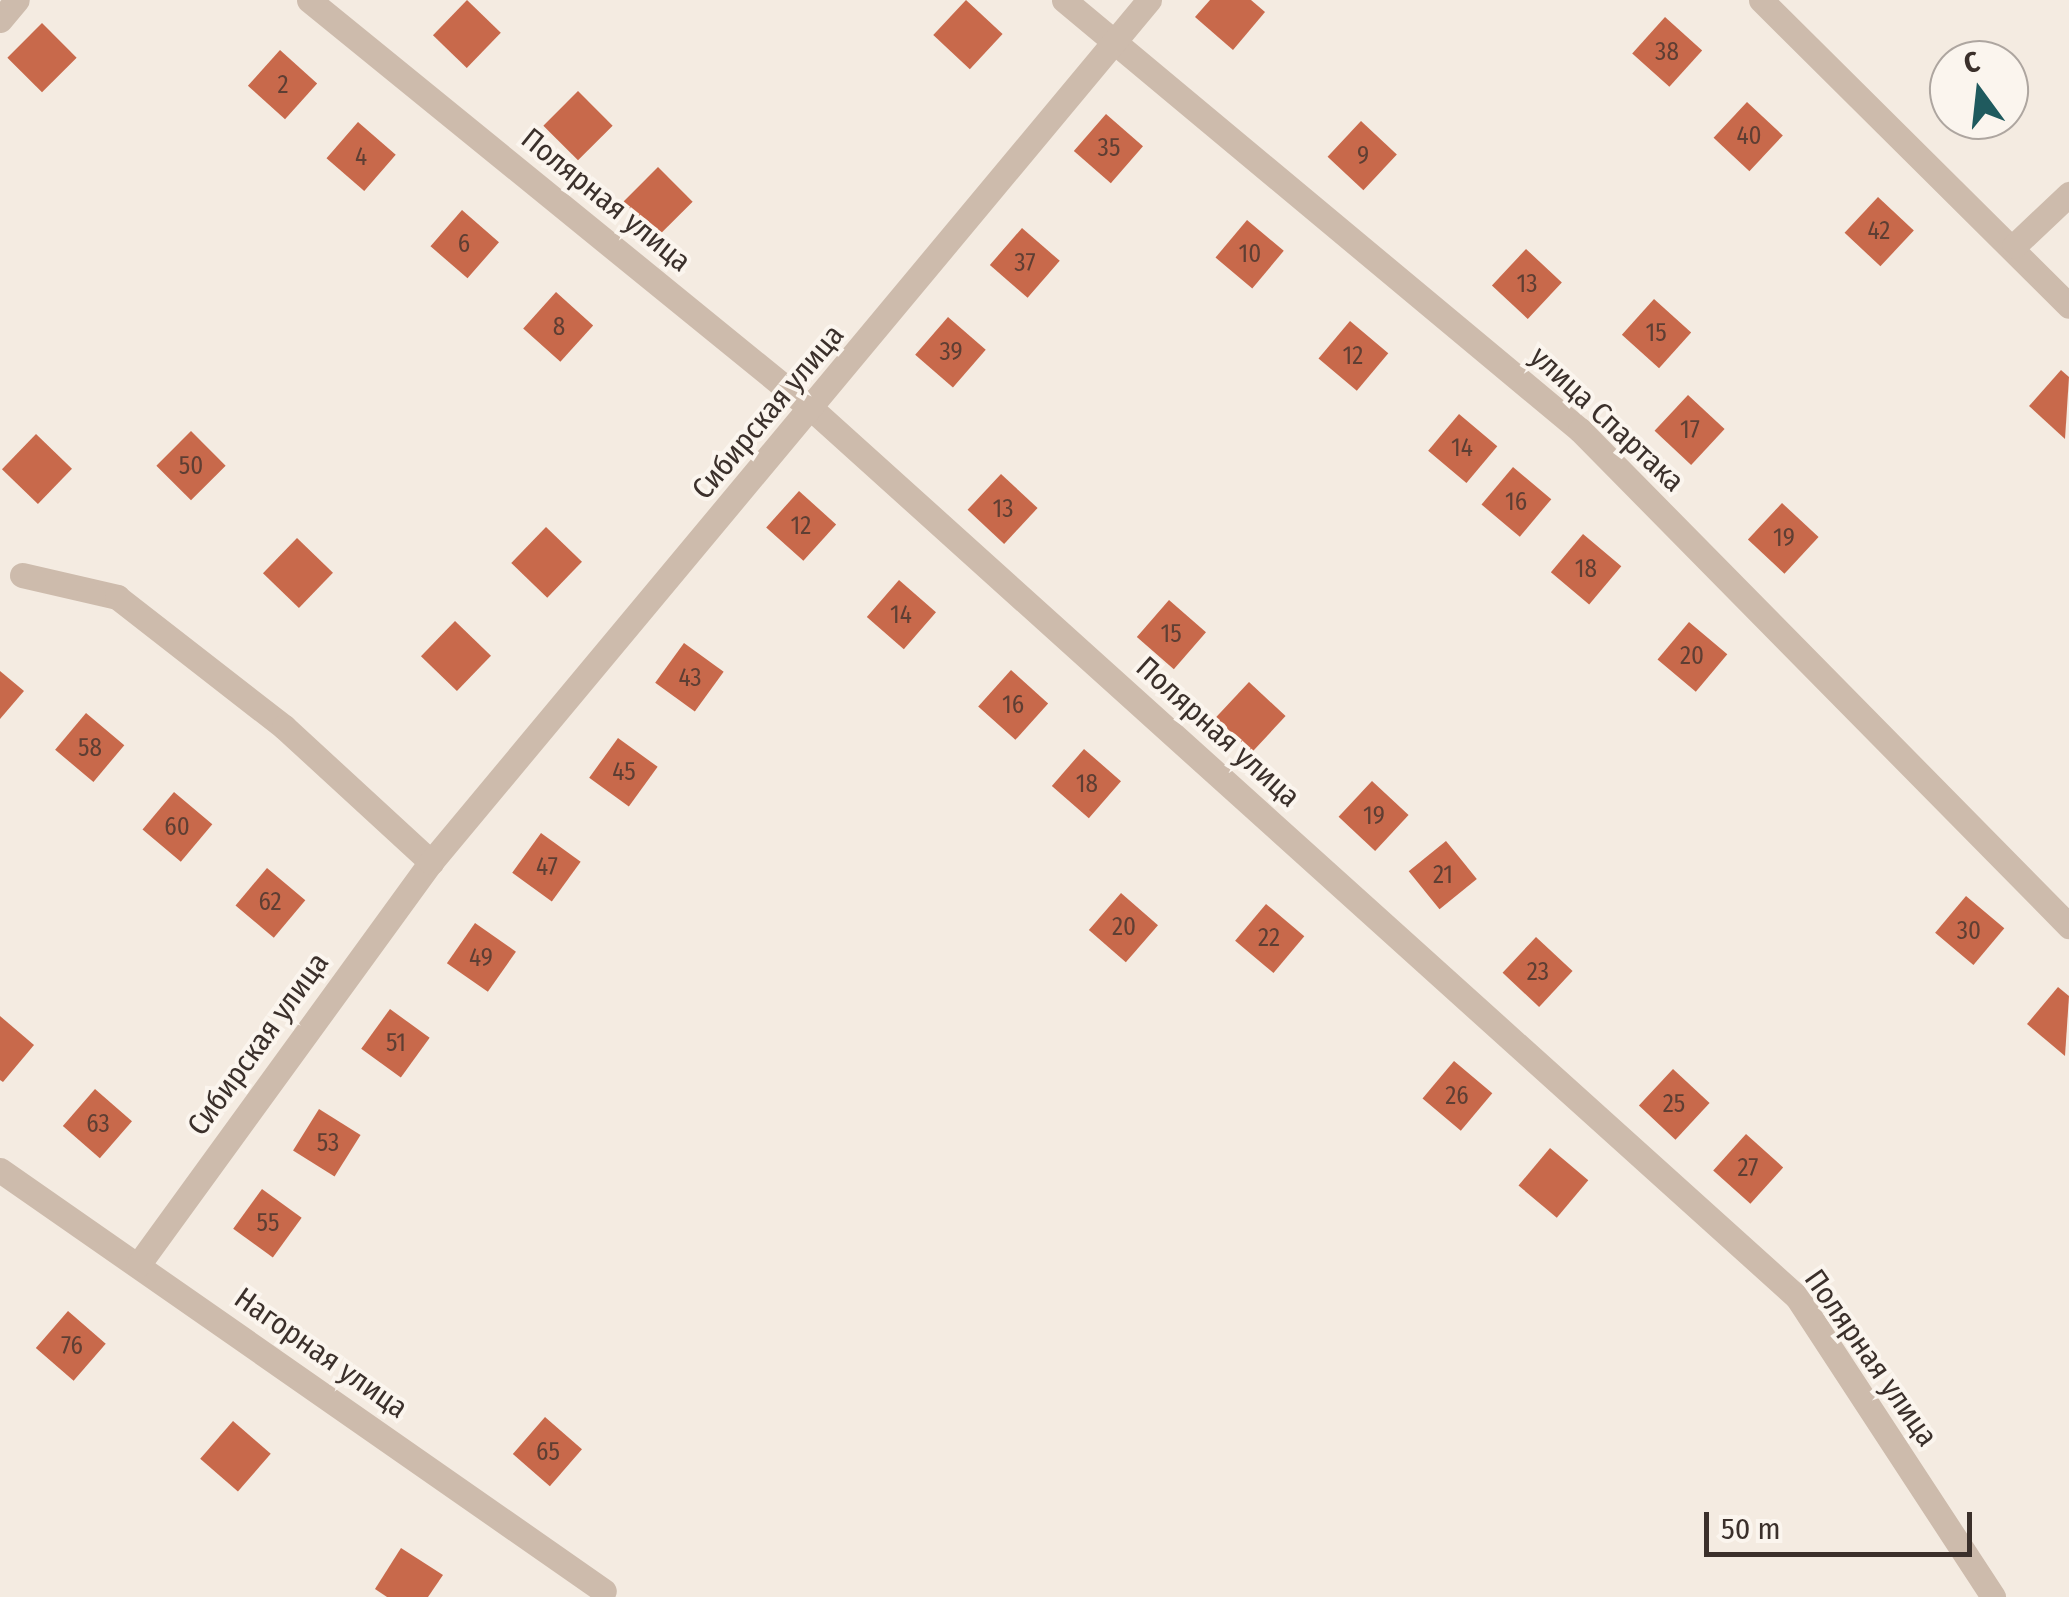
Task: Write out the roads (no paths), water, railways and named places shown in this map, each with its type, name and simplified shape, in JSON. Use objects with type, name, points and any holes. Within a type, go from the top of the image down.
[{"type":"street","points":[[0,20],[17,0]]},
{"type":"street","name":"Полярная улица","points":[[309,0],[813,410],[1797,1297],[1993,1597]]},
{"type":"street","name":"улица Спартака","points":[[1064,0],[1112,44],[1580,430],[2069,926]]},
{"type":"street","name":"Сибирская улица","points":[[138,1265],[431,862],[813,410],[1149,0]]},
{"type":"street","points":[[1760,0],[2014,246],[2069,306]]},
{"type":"street","points":[[2014,246],[2069,194]]},
{"type":"street","points":[[22,576],[117,596],[284,727],[431,862]]},
{"type":"street","name":"Нагорная улица","points":[[0,1170],[604,1591]]}]
